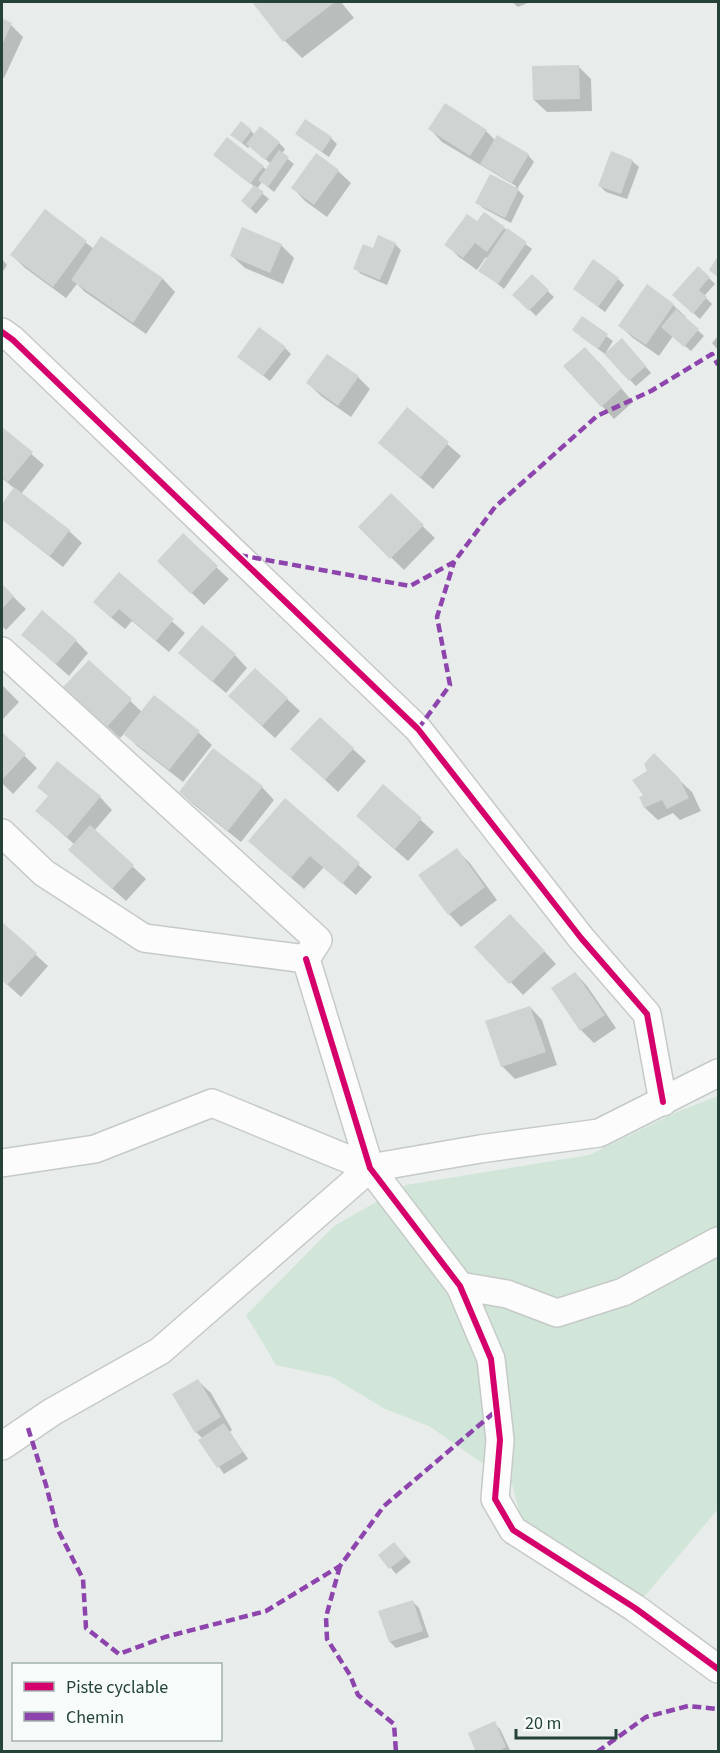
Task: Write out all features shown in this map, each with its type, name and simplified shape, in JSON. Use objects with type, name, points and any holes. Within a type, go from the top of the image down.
[{"type":"street","points":[[2,332],[132,453],[418,729],[581,938],[647,1014],[663,1102]]},
{"type":"street","points":[[2,651],[318,940],[306,959],[370,1168],[460,1286],[491,1359],[500,1440],[495,1499],[513,1530],[635,1608],[718,1669]]},
{"type":"street","points":[[2,833],[44,873],[144,938],[306,959]]},
{"type":"street","points":[[2,1446],[52,1413],[160,1351],[370,1168],[480,1149],[599,1133],[718,1073]]},
{"type":"street","points":[[2,1163],[95,1149],[212,1102],[370,1168]]},
{"type":"street","points":[[460,1286],[507,1294],[557,1313],[623,1292],[718,1241]]},
{"type":"green space","points":[[718,1096],[718,1509],[644,1597],[522,1522],[512,1484],[429,1426],[385,1409],[332,1377],[276,1365],[246,1315],[334,1226],[406,1185],[589,1155],[679,1111]]},
{"type":"building","points":[[252,2],[335,2],[283,42]]},
{"type":"building","points":[[2,18],[12,23],[2,45]]},
{"type":"building","points":[[579,65],[580,99],[533,100],[532,66]]},
{"type":"building","points":[[445,103],[487,130],[470,156],[428,129]]},
{"type":"building","points":[[305,119],[332,137],[322,152],[295,134]]},
{"type":"building","points":[[241,121],[252,130],[242,143],[230,135]]},
{"type":"building","points":[[260,126],[280,142],[265,160],[246,144]]},
{"type":"building","points":[[497,135],[529,154],[512,183],[480,164]]},
{"type":"building","points":[[227,137],[264,166],[250,184],[213,155]]},
{"type":"building","points":[[279,150],[289,157],[268,187],[258,180]]},
{"type":"building","points":[[611,151],[633,160],[621,194],[598,186]]},
{"type":"building","points":[[316,153],[339,170],[314,205],[291,188]]},
{"type":"building","points":[[490,174],[519,189],[505,218],[475,203]]},
{"type":"building","points":[[254,185],[264,192],[250,209],[241,201]]},
{"type":"building","points":[[45,209],[87,241],[53,287],[10,255]]},
{"type":"building","points":[[484,212],[505,227],[487,252],[475,243],[463,258],[444,245],[467,214],[477,221]]},
{"type":"building","points":[[242,227],[282,244],[270,273],[230,256]]},
{"type":"building","points":[[507,228],[527,242],[498,284],[478,271]]},
{"type":"building","points":[[378,235],[396,243],[380,280],[353,269],[363,244],[373,248]]},
{"type":"building","points":[[101,236],[163,278],[133,323],[71,280]]},
{"type":"building","points":[[718,256],[718,277],[709,270]]},
{"type":"building","points":[[593,259],[619,278],[598,307],[573,289]]},
{"type":"building","points":[[698,266],[710,277],[699,290],[707,297],[693,314],[672,295]]},
{"type":"building","points":[[532,274],[549,290],[529,311],[512,295]]},
{"type":"building","points":[[647,284],[674,304],[646,345],[618,326]]},
{"type":"building","points":[[676,309],[699,329],[684,347],[661,327]]},
{"type":"building","points":[[582,316],[608,334],[598,349],[572,330]]},
{"type":"building","points":[[259,327],[286,347],[263,376],[237,357]]},
{"type":"building","points":[[622,338],[646,366],[629,381],[604,354]]},
{"type":"building","points":[[585,347],[622,388],[601,407],[563,366]]},
{"type":"building","points":[[327,354],[359,376],[338,406],[306,383]]},
{"type":"building","points":[[407,407],[449,442],[420,478],[378,443]]},
{"type":"building","points":[[2,427],[33,452],[8,482],[2,477]]},
{"type":"building","points":[[14,487],[70,530],[50,556],[2,520],[2,504]]},
{"type":"building","points":[[391,493],[424,525],[390,559],[358,527]]},
{"type":"building","points":[[183,533],[218,566],[191,594],[157,561]]},
{"type":"building","points":[[119,572],[174,619],[156,641],[119,609],[111,618],[93,602]]},
{"type":"building","points":[[2,584],[14,596],[2,609]]},
{"type":"building","points":[[42,610],[77,640],[56,664],[21,635]]},
{"type":"building","points":[[202,625],[236,654],[212,682],[178,653]]},
{"type":"building","points":[[89,660],[132,699],[107,727],[63,687]]},
{"type":"building","points":[[255,668],[288,698],[262,726],[228,696]]},
{"type":"building","points":[[154,695],[200,731],[169,770],[123,734]]},
{"type":"building","points":[[320,717],[354,748],[325,780],[290,749]]},
{"type":"building","points":[[2,732],[26,754],[2,780]]},
{"type":"building","points":[[213,748],[263,786],[228,831],[179,792]]},
{"type":"building","points":[[654,753],[679,778],[689,798],[667,809],[662,800],[644,808],[639,797],[643,795],[632,780],[647,771],[644,764]]},
{"type":"building","points":[[57,761],[101,796],[67,837],[35,811],[48,796],[37,787]]},
{"type":"building","points":[[383,784],[422,818],[395,849],[356,816]]},
{"type":"building","points":[[285,798],[360,863],[342,884],[310,856],[291,878],[248,841]]},
{"type":"building","points":[[90,825],[134,865],[112,889],[68,850]]},
{"type":"building","points":[[457,848],[485,887],[448,915],[418,875]]},
{"type":"building","points":[[510,914],[545,951],[509,984],[474,947]]},
{"type":"building","points":[[2,922],[37,953],[7,985],[2,980]]},
{"type":"building","points":[[575,972],[605,1015],[580,1031],[551,988]]},
{"type":"building","points":[[530,1006],[546,1052],[501,1067],[485,1021]]},
{"type":"building","points":[[198,1379],[221,1417],[195,1433],[172,1394]]},
{"type":"building","points":[[224,1423],[243,1452],[217,1468],[198,1440]]},
{"type":"building","points":[[394,1542],[406,1556],[389,1569],[378,1555]]},
{"type":"building","points":[[413,1600],[423,1631],[389,1642],[378,1611]]},
{"type":"building","points":[[495,1721],[506,1747],[497,1752],[476,1752],[468,1733]]},
{"type":"marked path","points":[[239,555],[410,586],[454,562],[495,507],[597,416],[651,391],[712,354],[718,365]]},
{"type":"marked path","points":[[418,729],[450,685],[437,617],[454,562]]},
{"type":"marked path","points":[[28,1428],[57,1528],[83,1579],[86,1628],[119,1654],[165,1637],[266,1611],[340,1566],[384,1506],[497,1410]]},
{"type":"marked path","points":[[340,1566],[326,1617],[327,1639],[350,1675],[358,1695],[394,1724],[396,1752]]},
{"type":"marked path","points":[[597,1752],[646,1717],[688,1706],[718,1709]]},
{"type":"cycle path","points":[[2,332],[13,340],[418,729],[581,938],[647,1014],[663,1102]]},
{"type":"cycle path","points":[[306,959],[370,1168],[460,1286],[491,1359],[500,1440],[495,1499],[513,1530],[635,1608],[718,1669]]}]
